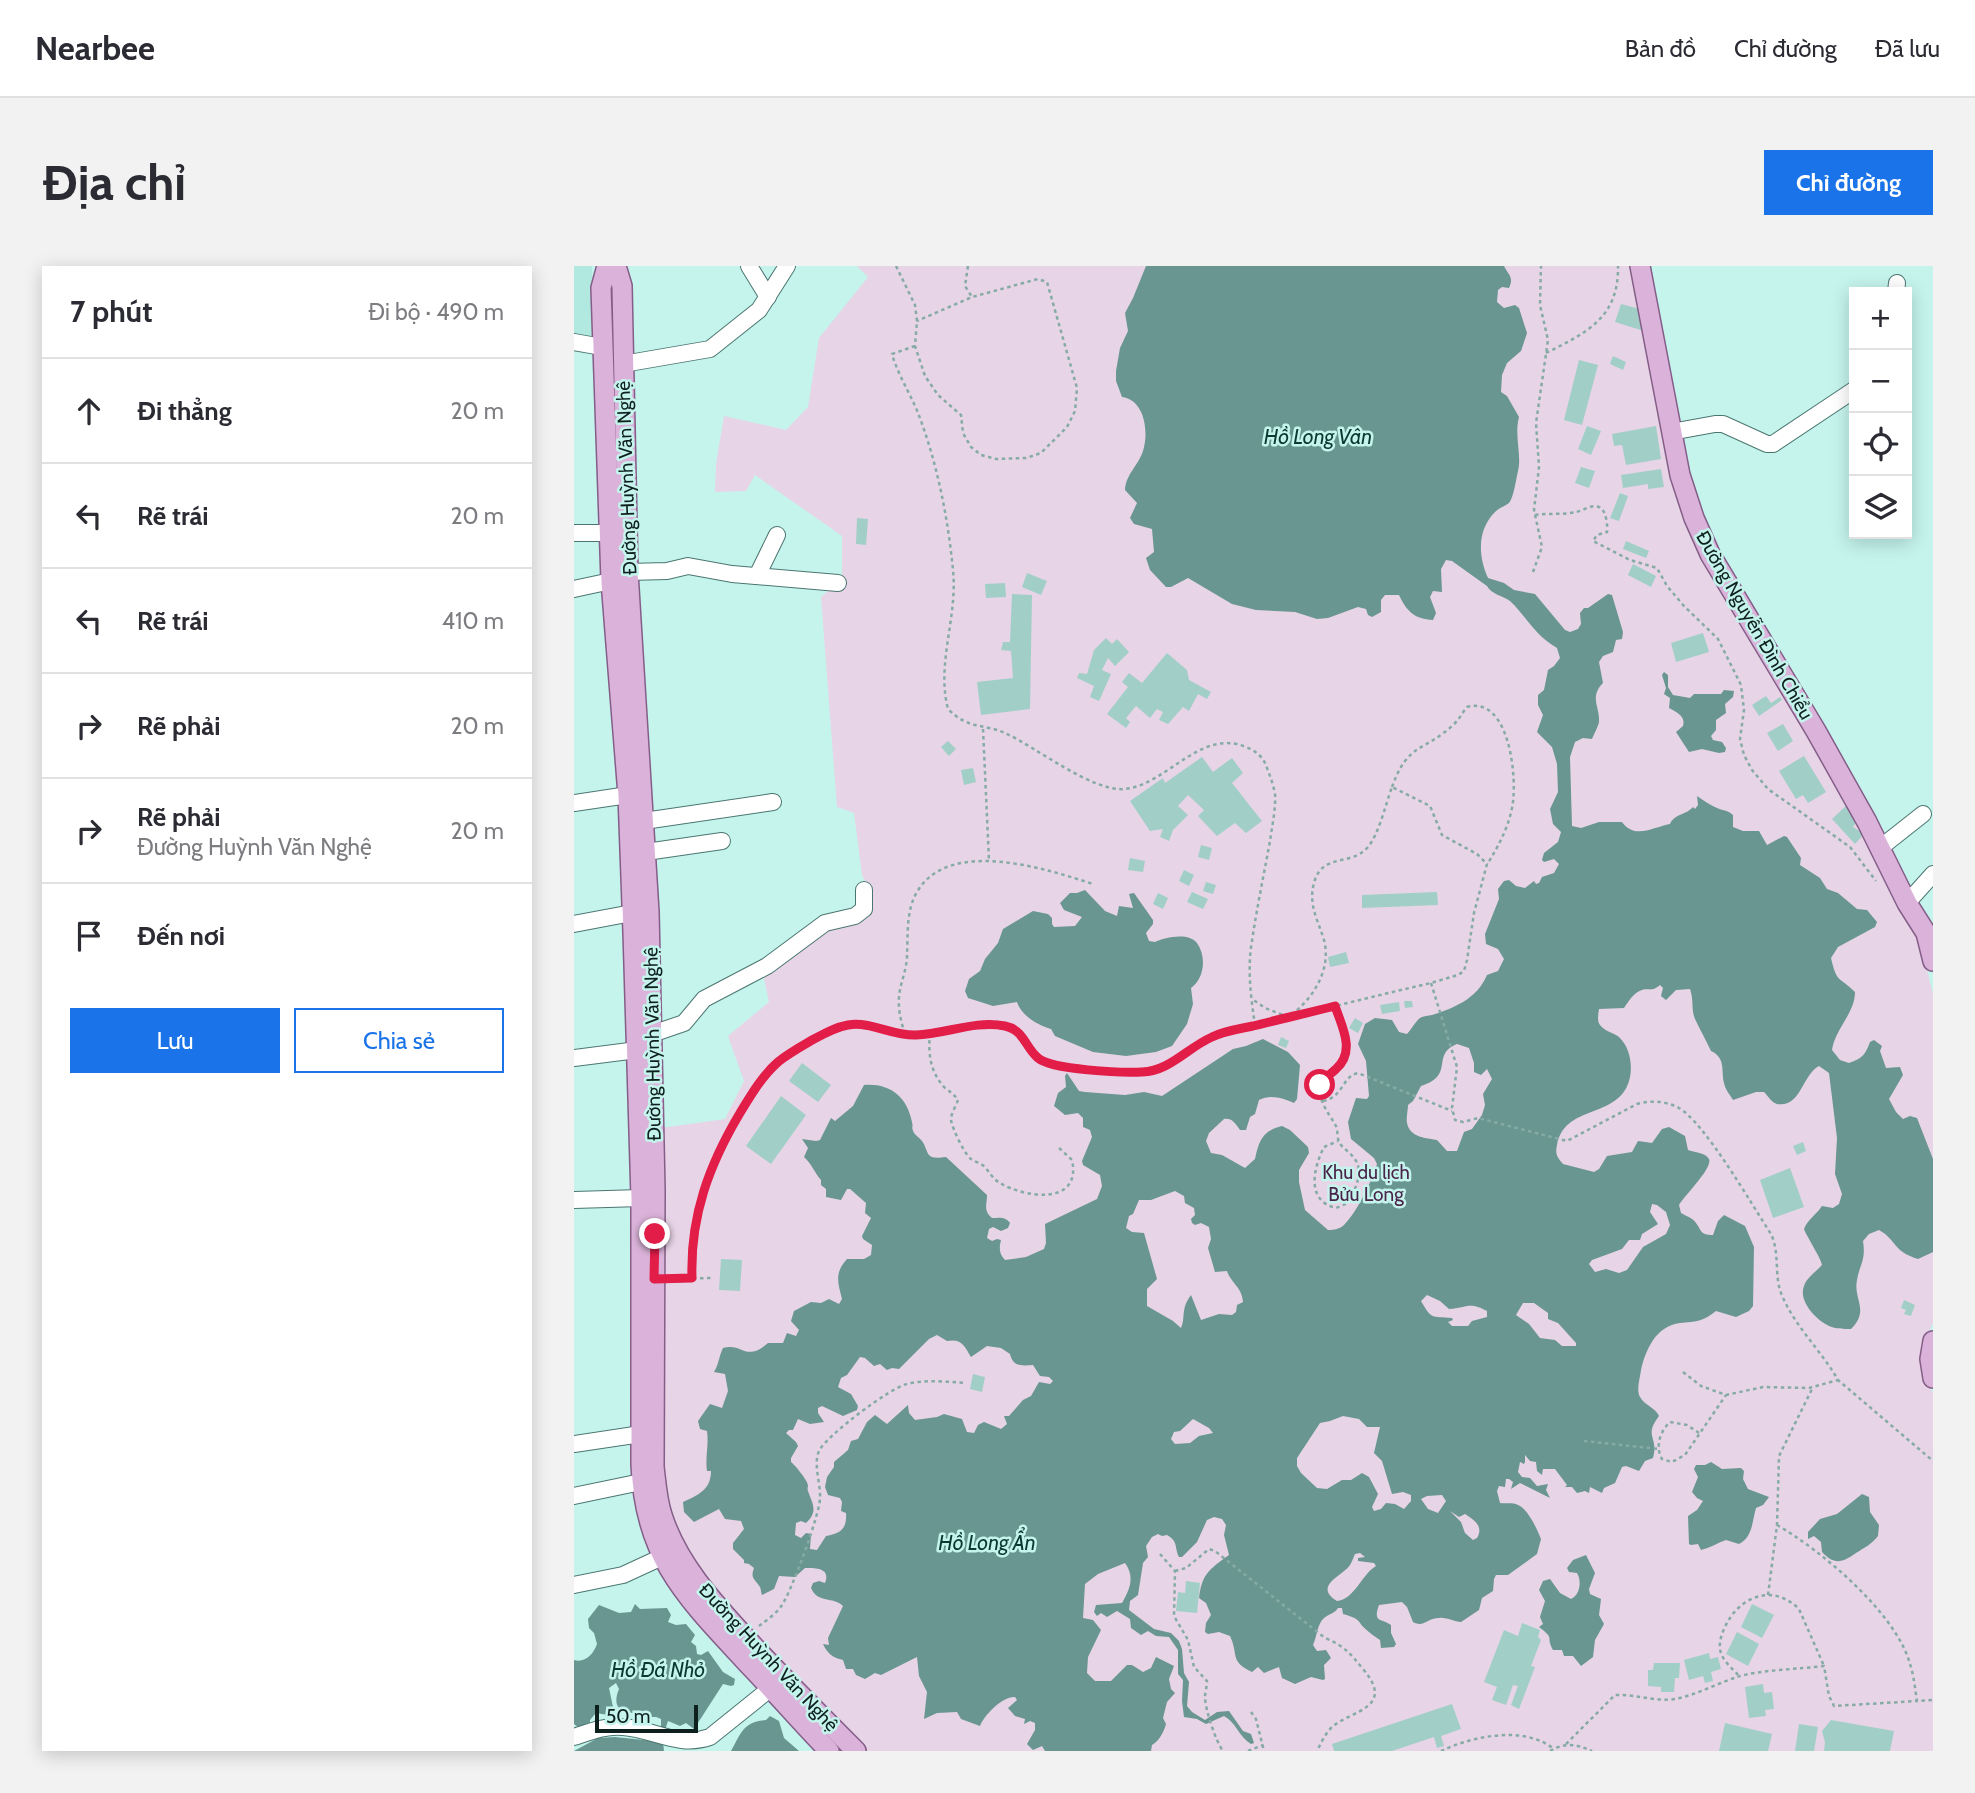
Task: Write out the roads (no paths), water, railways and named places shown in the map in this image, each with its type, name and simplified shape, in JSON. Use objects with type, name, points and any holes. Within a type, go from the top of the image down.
[{"type":"main road","name":"Đường Huỳnh Văn Nghệ","points":[[607,266],[601,288],[610,533],[620,576],[646,852],[641,912],[637,1050],[641,1482],[652,1535],[675,1580],[695,1607],[829,1751]]},
{"type":"main road","name":"Đường Huỳnh Văn Nghệ","points":[[616,266],[622,286],[620,576],[628,795],[652,1034],[654,1467],[661,1513],[683,1560],[718,1608],[856,1751]]},
{"type":"main road","name":"Đường Nguyễn Đình Chiểu","points":[[1640,266],[1680,475],[1694,518],[1710,554],[1816,731],[1907,903],[1926,933],[1933,961]]},
{"type":"main road","points":[[1933,1341],[1930,1359],[1933,1378]]},
{"type":"street","points":[[749,266],[768,297]]},
{"type":"street","points":[[623,364],[710,349],[758,310],[787,266]]},
{"type":"street","points":[[574,342],[602,347]]},
{"type":"street","points":[[1671,432],[1723,424],[1767,444],[1773,444],[1849,393]]},
{"type":"street","points":[[574,533],[610,533]]},
{"type":"street","points":[[757,576],[778,535]]},
{"type":"street","points":[[574,589],[620,576],[688,566],[757,576],[838,583]]},
{"type":"street","points":[[574,803],[628,795]]},
{"type":"street","points":[[644,821],[773,802]]},
{"type":"street","points":[[1880,848],[1923,814]]},
{"type":"street","points":[[646,852],[722,841]]},
{"type":"street","points":[[1907,903],[1933,874]]},
{"type":"street","points":[[652,1034],[684,1023],[704,999],[767,966],[825,923],[855,916],[864,909],[864,890]]},
{"type":"street","points":[[574,924],[641,912]]},
{"type":"street","points":[[574,1058],[637,1050]]},
{"type":"street","points":[[574,1200],[640,1198]]},
{"type":"street","points":[[574,1444],[641,1434]]},
{"type":"street","points":[[574,1496],[641,1482]]},
{"type":"street","points":[[574,1585],[623,1575],[662,1557]]},
{"type":"street","points":[[574,1737],[606,1728],[624,1727],[687,1742],[699,1741],[710,1737],[771,1688]]},
{"type":"water","name":"Hồ Long Ẩn","points":[[1146,266],[1504,266],[1511,281],[1509,288],[1502,287],[1498,290],[1497,302],[1504,308],[1515,305],[1519,308],[1527,333],[1521,351],[1507,363],[1502,375],[1501,392],[1507,396],[1519,417],[1519,465],[1511,500],[1495,512],[1485,527],[1481,544],[1482,561],[1488,578],[1504,583],[1514,590],[1535,594],[1565,630],[1570,632],[1578,629],[1581,624],[1580,613],[1584,608],[1608,594],[1612,595],[1623,632],[1622,639],[1616,640],[1613,652],[1603,656],[1599,662],[1603,683],[1596,698],[1599,717],[1597,728],[1592,739],[1583,738],[1575,742],[1570,757],[1572,826],[1581,828],[1599,822],[1622,822],[1633,830],[1651,829],[1670,824],[1677,816],[1693,807],[1695,809],[1698,805],[1697,796],[1714,807],[1731,813],[1733,827],[1743,831],[1759,831],[1767,845],[1787,837],[1801,858],[1800,865],[1820,878],[1827,889],[1838,893],[1857,909],[1867,910],[1877,922],[1875,927],[1838,947],[1831,958],[1839,979],[1855,992],[1852,1007],[1832,1050],[1840,1060],[1849,1063],[1863,1056],[1870,1042],[1874,1040],[1882,1046],[1880,1051],[1886,1068],[1900,1067],[1903,1075],[1889,1099],[1903,1119],[1910,1116],[1917,1118],[1933,1159],[1933,1252],[1918,1259],[1903,1253],[1879,1230],[1869,1234],[1863,1241],[1863,1258],[1856,1287],[1860,1310],[1857,1322],[1851,1329],[1834,1328],[1824,1323],[1809,1309],[1804,1298],[1805,1283],[1822,1265],[1804,1229],[1822,1206],[1833,1208],[1839,1204],[1842,1194],[1835,1174],[1837,1138],[1829,1073],[1819,1066],[1813,1070],[1796,1096],[1785,1104],[1775,1103],[1764,1092],[1733,1100],[1725,1085],[1721,1061],[1711,1051],[1695,1019],[1690,989],[1676,990],[1666,1000],[1661,996],[1663,988],[1660,985],[1636,993],[1624,1008],[1599,1009],[1600,1025],[1619,1037],[1630,1056],[1629,1080],[1623,1093],[1615,1101],[1567,1125],[1557,1145],[1556,1153],[1559,1159],[1563,1164],[1594,1172],[1607,1156],[1632,1152],[1638,1141],[1652,1143],[1662,1129],[1669,1127],[1685,1136],[1688,1150],[1703,1154],[1709,1159],[1707,1169],[1679,1205],[1681,1213],[1709,1235],[1713,1235],[1718,1221],[1724,1215],[1745,1226],[1754,1247],[1753,1306],[1749,1311],[1736,1317],[1716,1311],[1699,1320],[1672,1325],[1658,1334],[1649,1347],[1641,1370],[1638,1391],[1642,1400],[1659,1416],[1652,1428],[1653,1458],[1645,1461],[1639,1471],[1622,1467],[1615,1483],[1604,1488],[1602,1493],[1590,1487],[1589,1493],[1577,1493],[1572,1487],[1565,1487],[1567,1485],[1555,1469],[1543,1469],[1542,1475],[1537,1471],[1536,1462],[1530,1461],[1525,1455],[1525,1462],[1520,1462],[1518,1472],[1522,1477],[1530,1478],[1537,1486],[1548,1484],[1546,1490],[1550,1498],[1520,1483],[1511,1489],[1513,1482],[1509,1479],[1506,1479],[1505,1487],[1499,1486],[1497,1491],[1500,1503],[1518,1505],[1532,1520],[1541,1539],[1537,1554],[1508,1575],[1496,1575],[1493,1591],[1482,1598],[1479,1610],[1461,1622],[1435,1618],[1417,1624],[1413,1622],[1402,1602],[1379,1605],[1378,1618],[1391,1625],[1396,1644],[1394,1647],[1381,1648],[1380,1640],[1357,1619],[1343,1614],[1342,1608],[1338,1608],[1322,1621],[1313,1645],[1317,1651],[1326,1650],[1331,1658],[1324,1665],[1323,1680],[1311,1677],[1295,1684],[1282,1678],[1279,1667],[1264,1673],[1258,1667],[1252,1672],[1237,1661],[1230,1636],[1219,1632],[1205,1632],[1211,1615],[1206,1603],[1199,1598],[1202,1583],[1212,1568],[1229,1555],[1224,1535],[1226,1525],[1222,1519],[1214,1517],[1207,1520],[1197,1542],[1182,1557],[1179,1557],[1175,1542],[1171,1538],[1158,1534],[1152,1537],[1146,1546],[1148,1557],[1143,1563],[1138,1595],[1130,1601],[1129,1610],[1154,1629],[1171,1633],[1179,1641],[1184,1673],[1189,1682],[1187,1706],[1192,1712],[1205,1720],[1217,1712],[1229,1711],[1243,1731],[1251,1734],[1254,1743],[1247,1741],[1224,1716],[1206,1724],[1184,1717],[1183,1680],[1178,1674],[1178,1650],[1169,1637],[1156,1636],[1148,1631],[1141,1635],[1131,1628],[1130,1619],[1117,1611],[1107,1617],[1101,1613],[1097,1616],[1094,1612],[1096,1605],[1122,1603],[1130,1583],[1130,1573],[1125,1563],[1098,1574],[1085,1584],[1083,1618],[1093,1620],[1101,1630],[1088,1657],[1087,1673],[1095,1681],[1111,1681],[1127,1665],[1143,1672],[1151,1668],[1156,1657],[1174,1666],[1169,1679],[1171,1689],[1175,1693],[1167,1702],[1163,1718],[1166,1724],[1164,1730],[1152,1745],[1151,1751],[1045,1751],[1042,1746],[1033,1750],[1027,1744],[1035,1730],[1035,1723],[1030,1721],[1024,1724],[1025,1719],[1015,1716],[1008,1708],[1017,1700],[1015,1697],[994,1707],[980,1726],[961,1719],[957,1712],[937,1713],[924,1719],[927,1692],[919,1676],[917,1657],[881,1675],[875,1673],[865,1679],[856,1675],[853,1669],[846,1669],[843,1660],[831,1655],[823,1644],[829,1645],[828,1638],[843,1606],[818,1596],[811,1588],[813,1583],[825,1583],[824,1572],[805,1568],[795,1577],[779,1576],[774,1589],[762,1595],[753,1577],[754,1568],[744,1563],[733,1549],[733,1543],[744,1529],[741,1521],[725,1519],[719,1509],[694,1522],[684,1512],[683,1502],[703,1491],[709,1483],[711,1471],[707,1471],[707,1431],[700,1429],[698,1421],[710,1404],[722,1408],[728,1391],[725,1374],[714,1372],[723,1348],[749,1352],[768,1343],[783,1343],[787,1333],[796,1336],[799,1330],[791,1321],[794,1311],[811,1302],[821,1303],[829,1299],[839,1304],[842,1299],[838,1278],[843,1264],[847,1259],[864,1259],[871,1255],[872,1245],[862,1236],[871,1218],[865,1213],[866,1203],[850,1189],[847,1189],[841,1200],[826,1197],[826,1189],[804,1157],[808,1148],[802,1139],[820,1140],[831,1118],[835,1121],[853,1106],[864,1085],[889,1089],[906,1105],[914,1133],[922,1141],[929,1155],[946,1157],[987,1195],[986,1207],[989,1215],[992,1218],[1004,1218],[1010,1223],[1008,1228],[1001,1231],[993,1227],[989,1229],[987,1238],[992,1241],[1001,1240],[1000,1251],[1003,1258],[1026,1257],[1044,1249],[1045,1224],[1097,1199],[1102,1186],[1100,1175],[1083,1165],[1082,1161],[1092,1137],[1090,1130],[1083,1127],[1083,1118],[1078,1113],[1065,1115],[1054,1106],[1058,1093],[1066,1087],[1067,1073],[1079,1091],[1125,1095],[1144,1092],[1162,1096],[1233,1049],[1263,1039],[1288,1052],[1300,1065],[1297,1099],[1294,1103],[1276,1097],[1259,1100],[1246,1130],[1240,1130],[1231,1120],[1224,1119],[1209,1133],[1206,1141],[1211,1153],[1222,1155],[1245,1168],[1255,1159],[1260,1142],[1266,1134],[1282,1126],[1290,1130],[1308,1147],[1309,1153],[1299,1170],[1305,1210],[1328,1230],[1339,1228],[1359,1204],[1377,1164],[1374,1158],[1351,1139],[1348,1122],[1356,1098],[1367,1099],[1369,1096],[1366,1061],[1358,1044],[1365,1024],[1375,1018],[1392,1020],[1399,1032],[1407,1034],[1420,1018],[1464,1001],[1477,990],[1487,975],[1498,971],[1504,959],[1498,949],[1486,944],[1485,934],[1499,899],[1498,889],[1504,881],[1509,880],[1516,886],[1525,888],[1554,873],[1559,864],[1554,859],[1544,862],[1542,860],[1544,853],[1558,842],[1561,832],[1553,824],[1550,809],[1558,792],[1557,764],[1552,747],[1537,732],[1543,715],[1538,705],[1538,695],[1544,690],[1548,670],[1560,658],[1557,648],[1536,631],[1510,601],[1452,561],[1446,560],[1441,569],[1442,592],[1433,591],[1430,597],[1436,613],[1433,620],[1412,614],[1399,595],[1385,595],[1381,600],[1381,612],[1372,617],[1366,609],[1358,607],[1328,618],[1317,619],[1295,612],[1256,610],[1232,604],[1188,578],[1166,587],[1150,570],[1146,558],[1154,552],[1152,529],[1134,524],[1130,518],[1137,503],[1125,490],[1143,451],[1145,426],[1140,410],[1130,399],[1122,397],[1116,381],[1120,348],[1128,331],[1125,313]],"holes":[[[1457,1044],[1469,1048],[1474,1072],[1481,1075],[1487,1069],[1492,1079],[1483,1094],[1485,1105],[1482,1115],[1472,1129],[1464,1132],[1457,1151],[1447,1151],[1437,1140],[1415,1134],[1407,1123],[1408,1105],[1421,1086],[1438,1076],[1449,1049]],[[1175,1191],[1184,1196],[1185,1203],[1194,1208],[1192,1223],[1209,1227],[1211,1239],[1208,1248],[1215,1272],[1227,1271],[1241,1293],[1243,1302],[1237,1305],[1236,1312],[1201,1320],[1191,1295],[1185,1305],[1181,1328],[1147,1306],[1147,1289],[1157,1279],[1144,1233],[1132,1232],[1126,1228],[1129,1216],[1133,1214],[1139,1200],[1151,1200]],[[1652,1204],[1657,1205],[1666,1212],[1670,1225],[1666,1234],[1643,1247],[1627,1270],[1619,1273],[1606,1269],[1595,1272],[1589,1264],[1592,1260],[1622,1249],[1629,1240],[1640,1240],[1642,1234],[1658,1224],[1650,1212]],[[1427,1295],[1449,1309],[1472,1306],[1487,1311],[1487,1317],[1472,1321],[1468,1326],[1452,1326],[1448,1322],[1453,1320],[1452,1318],[1430,1314],[1421,1301]],[[1523,1303],[1534,1303],[1548,1313],[1548,1319],[1558,1323],[1576,1346],[1562,1346],[1555,1340],[1540,1338],[1529,1324],[1516,1315]],[[937,1335],[947,1341],[960,1342],[971,1357],[987,1346],[1001,1348],[1010,1354],[1015,1363],[1033,1365],[1040,1376],[1049,1377],[1053,1381],[1050,1384],[1039,1382],[1031,1396],[1023,1400],[1009,1416],[1004,1416],[1007,1424],[1001,1429],[984,1422],[978,1425],[974,1433],[967,1432],[962,1419],[944,1414],[915,1420],[909,1413],[908,1405],[887,1424],[875,1415],[867,1422],[858,1439],[851,1441],[848,1450],[834,1462],[834,1467],[827,1477],[825,1487],[828,1495],[840,1498],[841,1511],[846,1513],[844,1527],[839,1532],[826,1536],[817,1550],[810,1549],[811,1534],[806,1533],[801,1538],[795,1535],[796,1523],[806,1523],[812,1515],[813,1507],[808,1485],[791,1462],[798,1446],[786,1433],[793,1430],[798,1419],[810,1424],[824,1422],[818,1413],[818,1408],[822,1406],[843,1416],[857,1410],[858,1406],[851,1394],[838,1387],[841,1378],[847,1375],[860,1357],[874,1366],[880,1364],[887,1370],[899,1369],[929,1339]],[[1343,1416],[1359,1419],[1367,1427],[1380,1427],[1374,1453],[1382,1461],[1392,1494],[1403,1492],[1411,1495],[1411,1501],[1404,1509],[1386,1503],[1381,1509],[1374,1511],[1372,1507],[1378,1494],[1369,1477],[1362,1473],[1327,1489],[1317,1488],[1301,1473],[1297,1458],[1320,1423]],[[1193,1419],[1213,1433],[1199,1436],[1190,1443],[1175,1444],[1171,1439],[1174,1432],[1180,1431]],[[1442,1495],[1446,1501],[1438,1513],[1428,1509],[1421,1499]],[[1450,1511],[1459,1517],[1465,1514],[1477,1524],[1479,1534],[1473,1540],[1465,1533],[1461,1522]],[[1360,1553],[1365,1557],[1358,1558],[1358,1561],[1374,1563],[1376,1566],[1353,1592],[1337,1601],[1330,1596],[1329,1586],[1350,1565],[1355,1554]]]},
{"type":"water","points":[[1664,672],[1668,675],[1668,687],[1673,695],[1690,698],[1694,694],[1734,691],[1733,697],[1725,704],[1726,713],[1716,720],[1716,730],[1711,736],[1713,740],[1722,742],[1726,748],[1725,752],[1702,749],[1689,752],[1676,732],[1683,726],[1683,720],[1669,708],[1670,698],[1664,694]]},
{"type":"water","points":[[1085,890],[1105,911],[1117,916],[1119,906],[1133,908],[1129,894],[1134,893],[1153,920],[1146,933],[1149,941],[1188,937],[1197,943],[1203,967],[1199,979],[1191,988],[1193,1004],[1187,1024],[1172,1046],[1156,1052],[1126,1056],[1093,1052],[1055,1036],[1051,1029],[1026,1015],[1017,1002],[993,1006],[968,998],[965,991],[969,979],[980,971],[985,959],[998,943],[1003,929],[1033,911],[1048,914],[1054,927],[1075,926],[1082,917],[1064,910],[1060,903],[1070,893]]},
{"type":"water","points":[[1711,1462],[1722,1469],[1741,1468],[1748,1489],[1769,1497],[1763,1505],[1756,1508],[1751,1528],[1744,1541],[1739,1544],[1726,1540],[1701,1550],[1698,1544],[1689,1544],[1688,1516],[1697,1510],[1703,1501],[1692,1492],[1698,1477],[1694,1469],[1696,1465]]},
{"type":"water","points":[[1862,1494],[1869,1497],[1870,1512],[1879,1525],[1878,1536],[1868,1546],[1846,1559],[1834,1561],[1822,1552],[1821,1542],[1814,1536],[1808,1539],[1808,1532],[1820,1519],[1837,1514]]},
{"type":"water","points":[[1586,1555],[1595,1573],[1589,1589],[1590,1594],[1601,1599],[1599,1615],[1604,1624],[1595,1640],[1593,1657],[1581,1666],[1573,1656],[1564,1656],[1562,1650],[1553,1650],[1549,1636],[1539,1627],[1543,1624],[1540,1617],[1545,1601],[1539,1590],[1543,1581],[1550,1579],[1560,1593],[1571,1599],[1574,1597],[1579,1588],[1579,1580],[1577,1573],[1569,1572],[1567,1568],[1573,1560]]},
{"type":"water","name":"Hồ Đá Nhỏ","points":[[635,1604],[640,1609],[667,1608],[671,1615],[668,1622],[686,1624],[695,1635],[691,1642],[696,1646],[697,1654],[708,1651],[723,1672],[735,1679],[734,1685],[723,1684],[694,1729],[686,1723],[680,1726],[668,1721],[665,1730],[661,1727],[661,1719],[623,1711],[616,1701],[619,1689],[616,1683],[609,1688],[613,1707],[608,1715],[596,1713],[590,1720],[590,1725],[579,1728],[574,1724],[574,1660],[588,1657],[597,1644],[594,1633],[589,1628],[588,1619],[599,1605],[619,1613],[631,1612]]},
{"type":"water","points":[[770,1716],[779,1721],[784,1738],[799,1751],[731,1751],[747,1726]]},
{"type":"water","points":[[598,1738],[663,1742],[664,1751],[574,1751]]},
{"type":"water label","name":"Hồ Long Vân","points":[[1318,437]]},
{"type":"park label","name":"Khu du lịch Bửu Long","points":[[1366,1183]]}]
